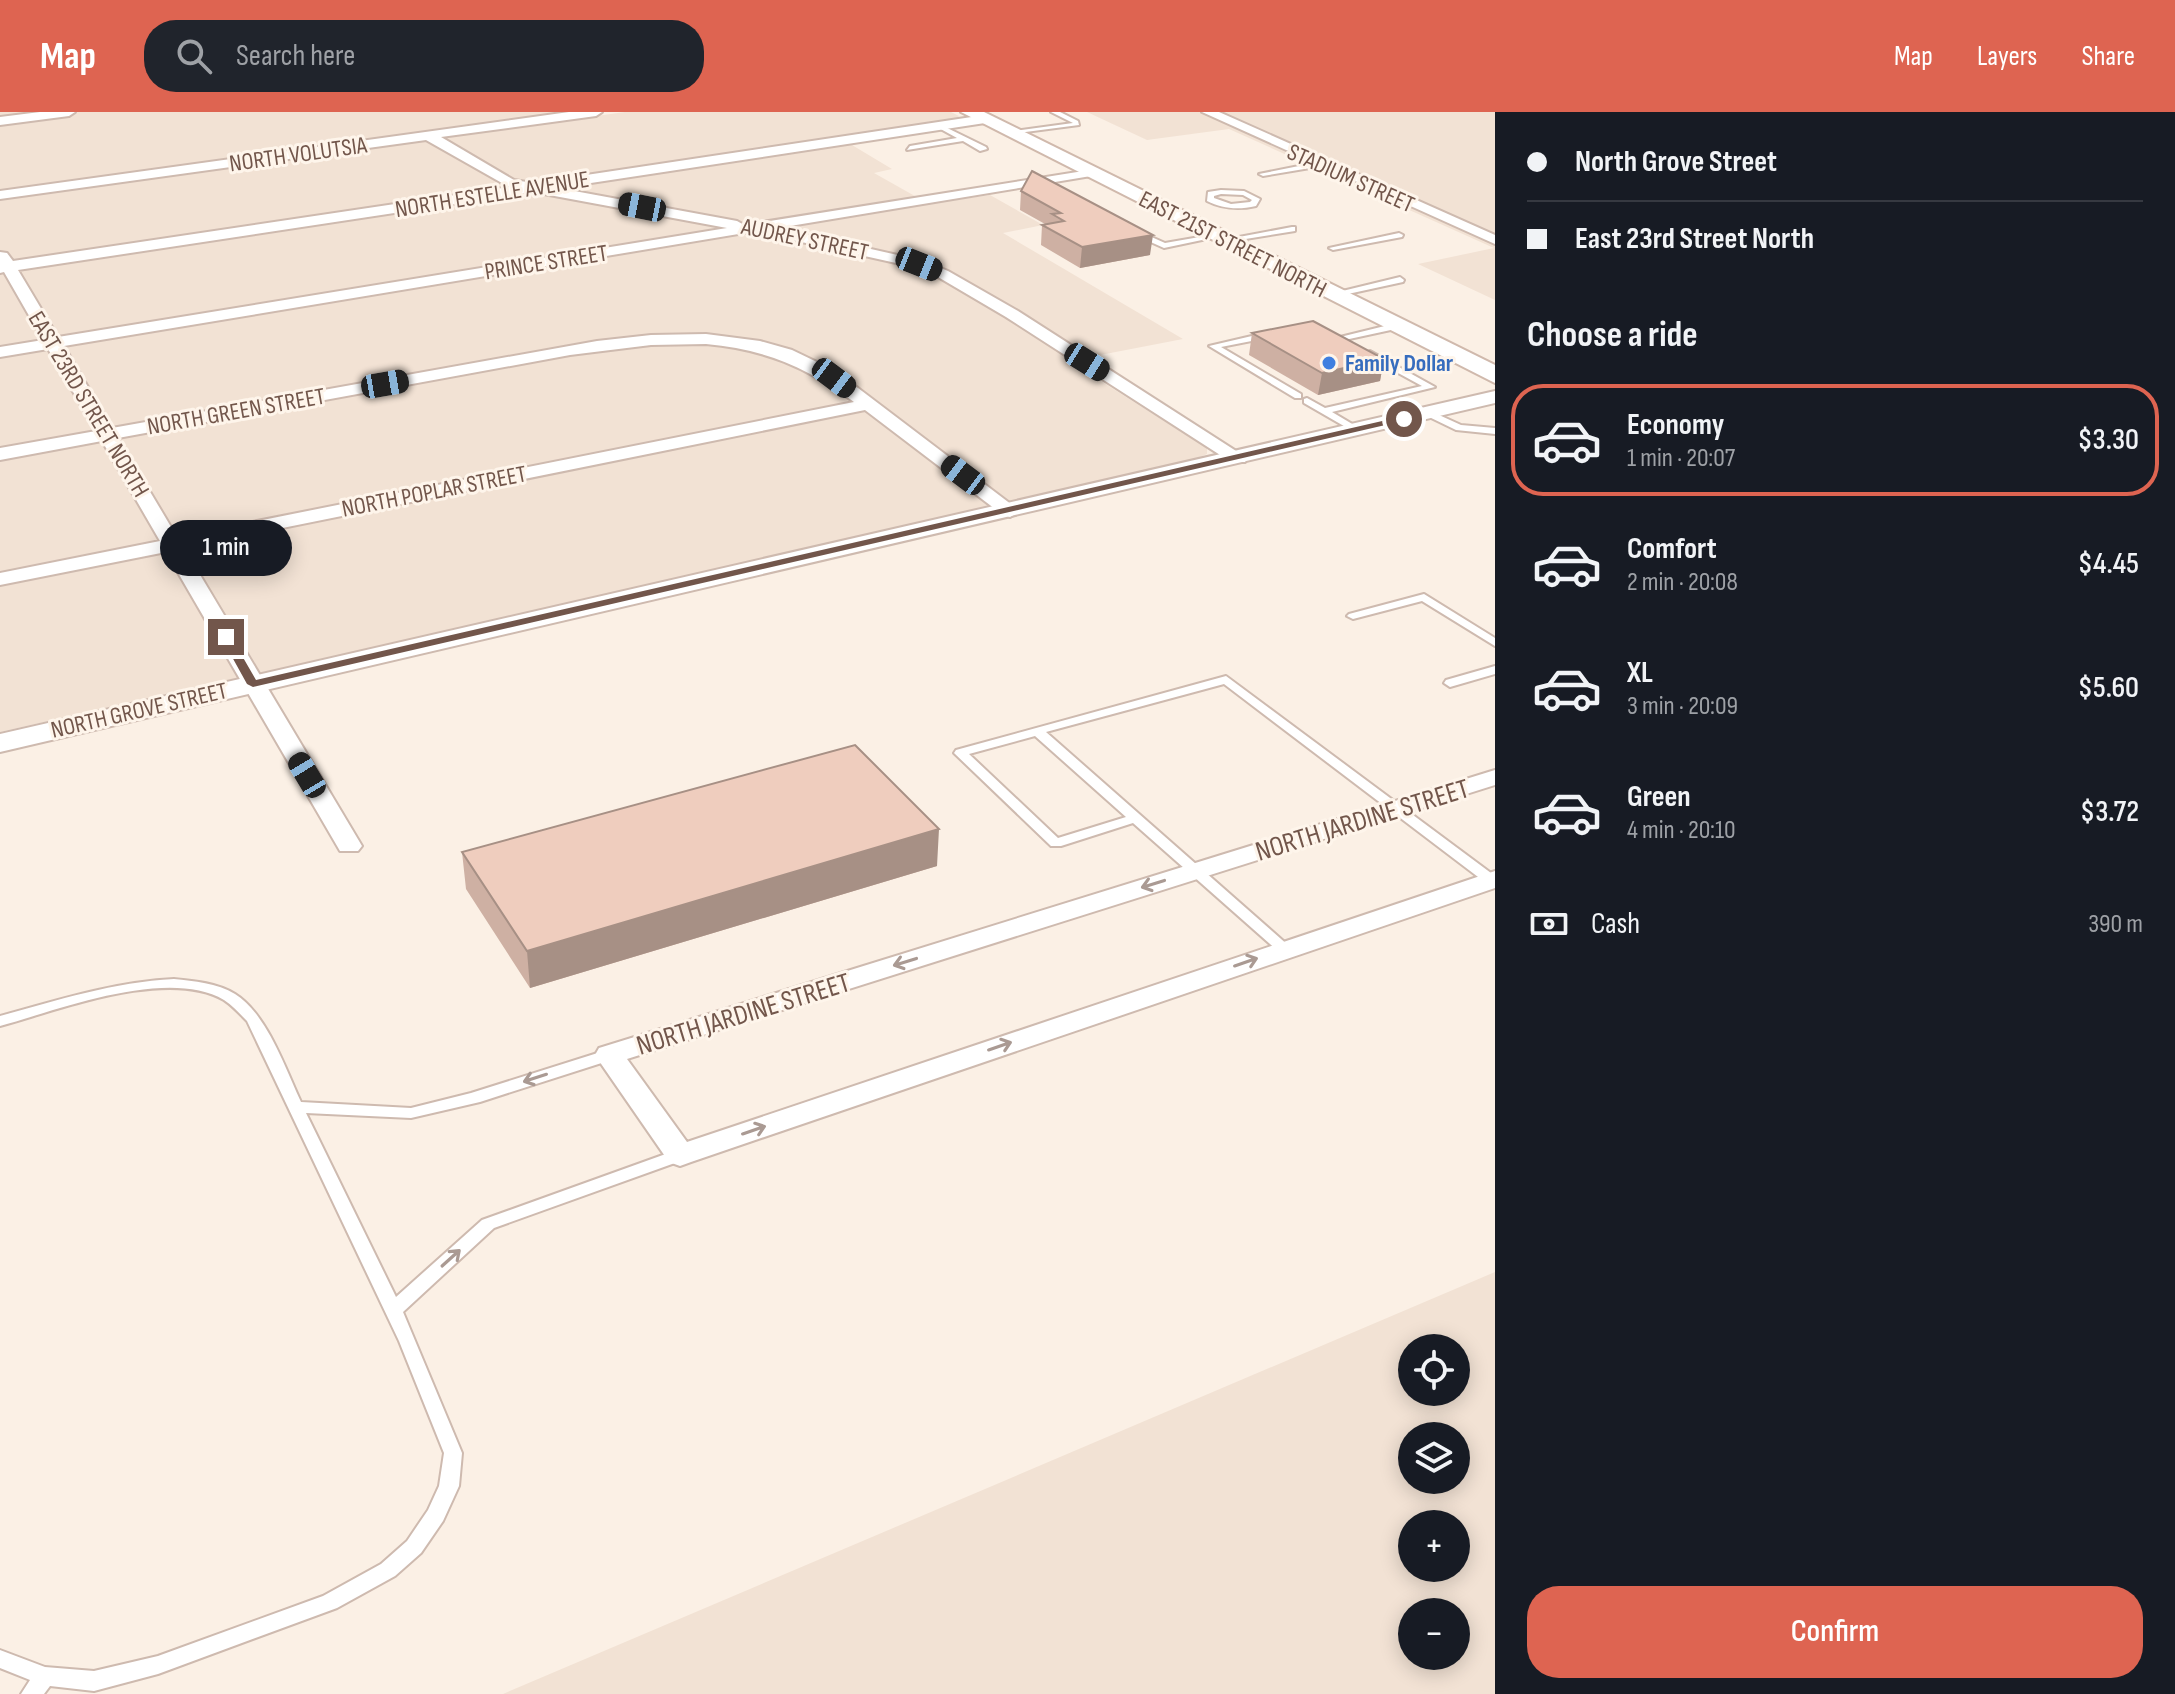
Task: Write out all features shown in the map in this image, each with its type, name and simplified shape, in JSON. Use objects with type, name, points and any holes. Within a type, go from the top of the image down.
[{"type":"main road","name":"EAST 21ST STREET NORTH","points":[[977,116],[1495,375]]},
{"type":"street","points":[[0,121],[69,112]]},
{"type":"street","name":"NORTH VOLUTSIA","points":[[0,195],[429,136],[464,126],[596,112]]},
{"type":"street","name":"STADIUM STREET","points":[[1208,112],[1495,240]]},
{"type":"street","name":"NORTH ESTELLE AVENUE","points":[[3,263],[536,188],[939,126],[977,116]]},
{"type":"street","name":"AUDREY STREET","points":[[429,136],[510,183],[837,244],[919,264],[1001,307],[1238,458]]},
{"type":"street","name":"PRINCE STREET","points":[[0,352],[756,228],[1046,185],[1091,172]]},
{"type":"street","name":"EAST 23RD STREET NORTH","points":[[3,263],[108,435],[349,846]]},
{"type":"street","name":"NORTH GREEN STREET","points":[[0,454],[570,350],[634,341],[710,340],[735,342],[786,354],[834,378],[1010,511]]},
{"type":"street","name":"NORTH GROVE STREET","points":[[0,743],[1495,397]]},
{"type":"street","name":"NORTH POPLAR STREET","points":[[0,579],[868,404]]},
{"type":"street","name":"NORTH JARDINE STREET","points":[[680,1155],[609,1055],[1495,777]]},
{"type":"street","points":[[680,1155],[1493,879]]},
{"type":"lane","points":[[1010,132],[1076,125],[1054,112]]},
{"type":"lane","points":[[939,126],[983,149]]},
{"type":"lane","points":[[910,148],[964,139]]},
{"type":"lane","points":[[1263,174],[1319,164]]},
{"type":"lane","points":[[1236,192],[1256,199],[1253,204],[1232,206],[1218,204],[1209,197],[1215,193],[1236,192]]},
{"type":"lane","points":[[1122,224],[1164,246],[1292,229]]},
{"type":"lane","points":[[1333,248],[1399,235]]},
{"type":"lane","points":[[1334,294],[1400,280]]},
{"type":"lane","points":[[1340,338],[1397,326]]},
{"type":"lane","points":[[1286,331],[1213,346],[1356,430]]},
{"type":"lane","points":[[1328,331],[1352,345]]},
{"type":"lane","points":[[1324,411],[1430,387],[1365,352]]},
{"type":"lane","points":[[1428,413],[1459,428],[1495,431]]},
{"type":"lane","points":[[1353,616],[1424,597],[1495,643]]},
{"type":"lane","points":[[1450,683],[1495,670]]},
{"type":"lane","points":[[1136,818],[1056,843],[960,753],[1226,680],[1493,879]]},
{"type":"lane","points":[[1037,731],[1284,949]]},
{"type":"lane","points":[[0,1021],[110,991],[152,984],[195,986],[225,995],[253,1019],[393,1310],[453,1453],[449,1486],[436,1515],[414,1547],[388,1570],[330,1602],[158,1665],[94,1681],[45,1676],[0,1659]]},
{"type":"lane","points":[[298,1107],[411,1113],[474,1098],[609,1055]]},
{"type":"lane","points":[[393,1310],[488,1224],[680,1155]]},
{"type":"lane","points":[[32,1694],[45,1676]]},
{"type":"shaded area","points":[[0,112],[579,112],[0,192]]},
{"type":"shaded area","points":[[625,112],[951,112],[959,116],[955,121],[842,139],[892,169],[874,173],[929,204],[990,195],[1043,225],[1003,233],[1183,339],[1069,361],[1207,448],[1207,454],[1187,462],[0,732],[0,199]]},
{"type":"shaded area","points":[[1087,112],[1495,112],[1495,300],[1418,264],[1494,248],[1229,129],[1147,140]]},
{"type":"shaded area","points":[[1495,1272],[1495,1694],[503,1694]]},
{"type":"building","points":[[1032,171],[1153,235],[1082,247],[1042,225],[1064,221],[1052,214],[1061,213],[1021,191]]},
{"type":"building","points":[[1313,321],[1384,359],[1322,373],[1252,333]]},
{"type":"building","points":[[855,745],[939,829],[527,951],[462,852]]},
{"type":"place","name":"Family Dollar","points":[[1329,363]]},
{"type":"route","points":[[226,637],[253,684],[1404,419]]}]
